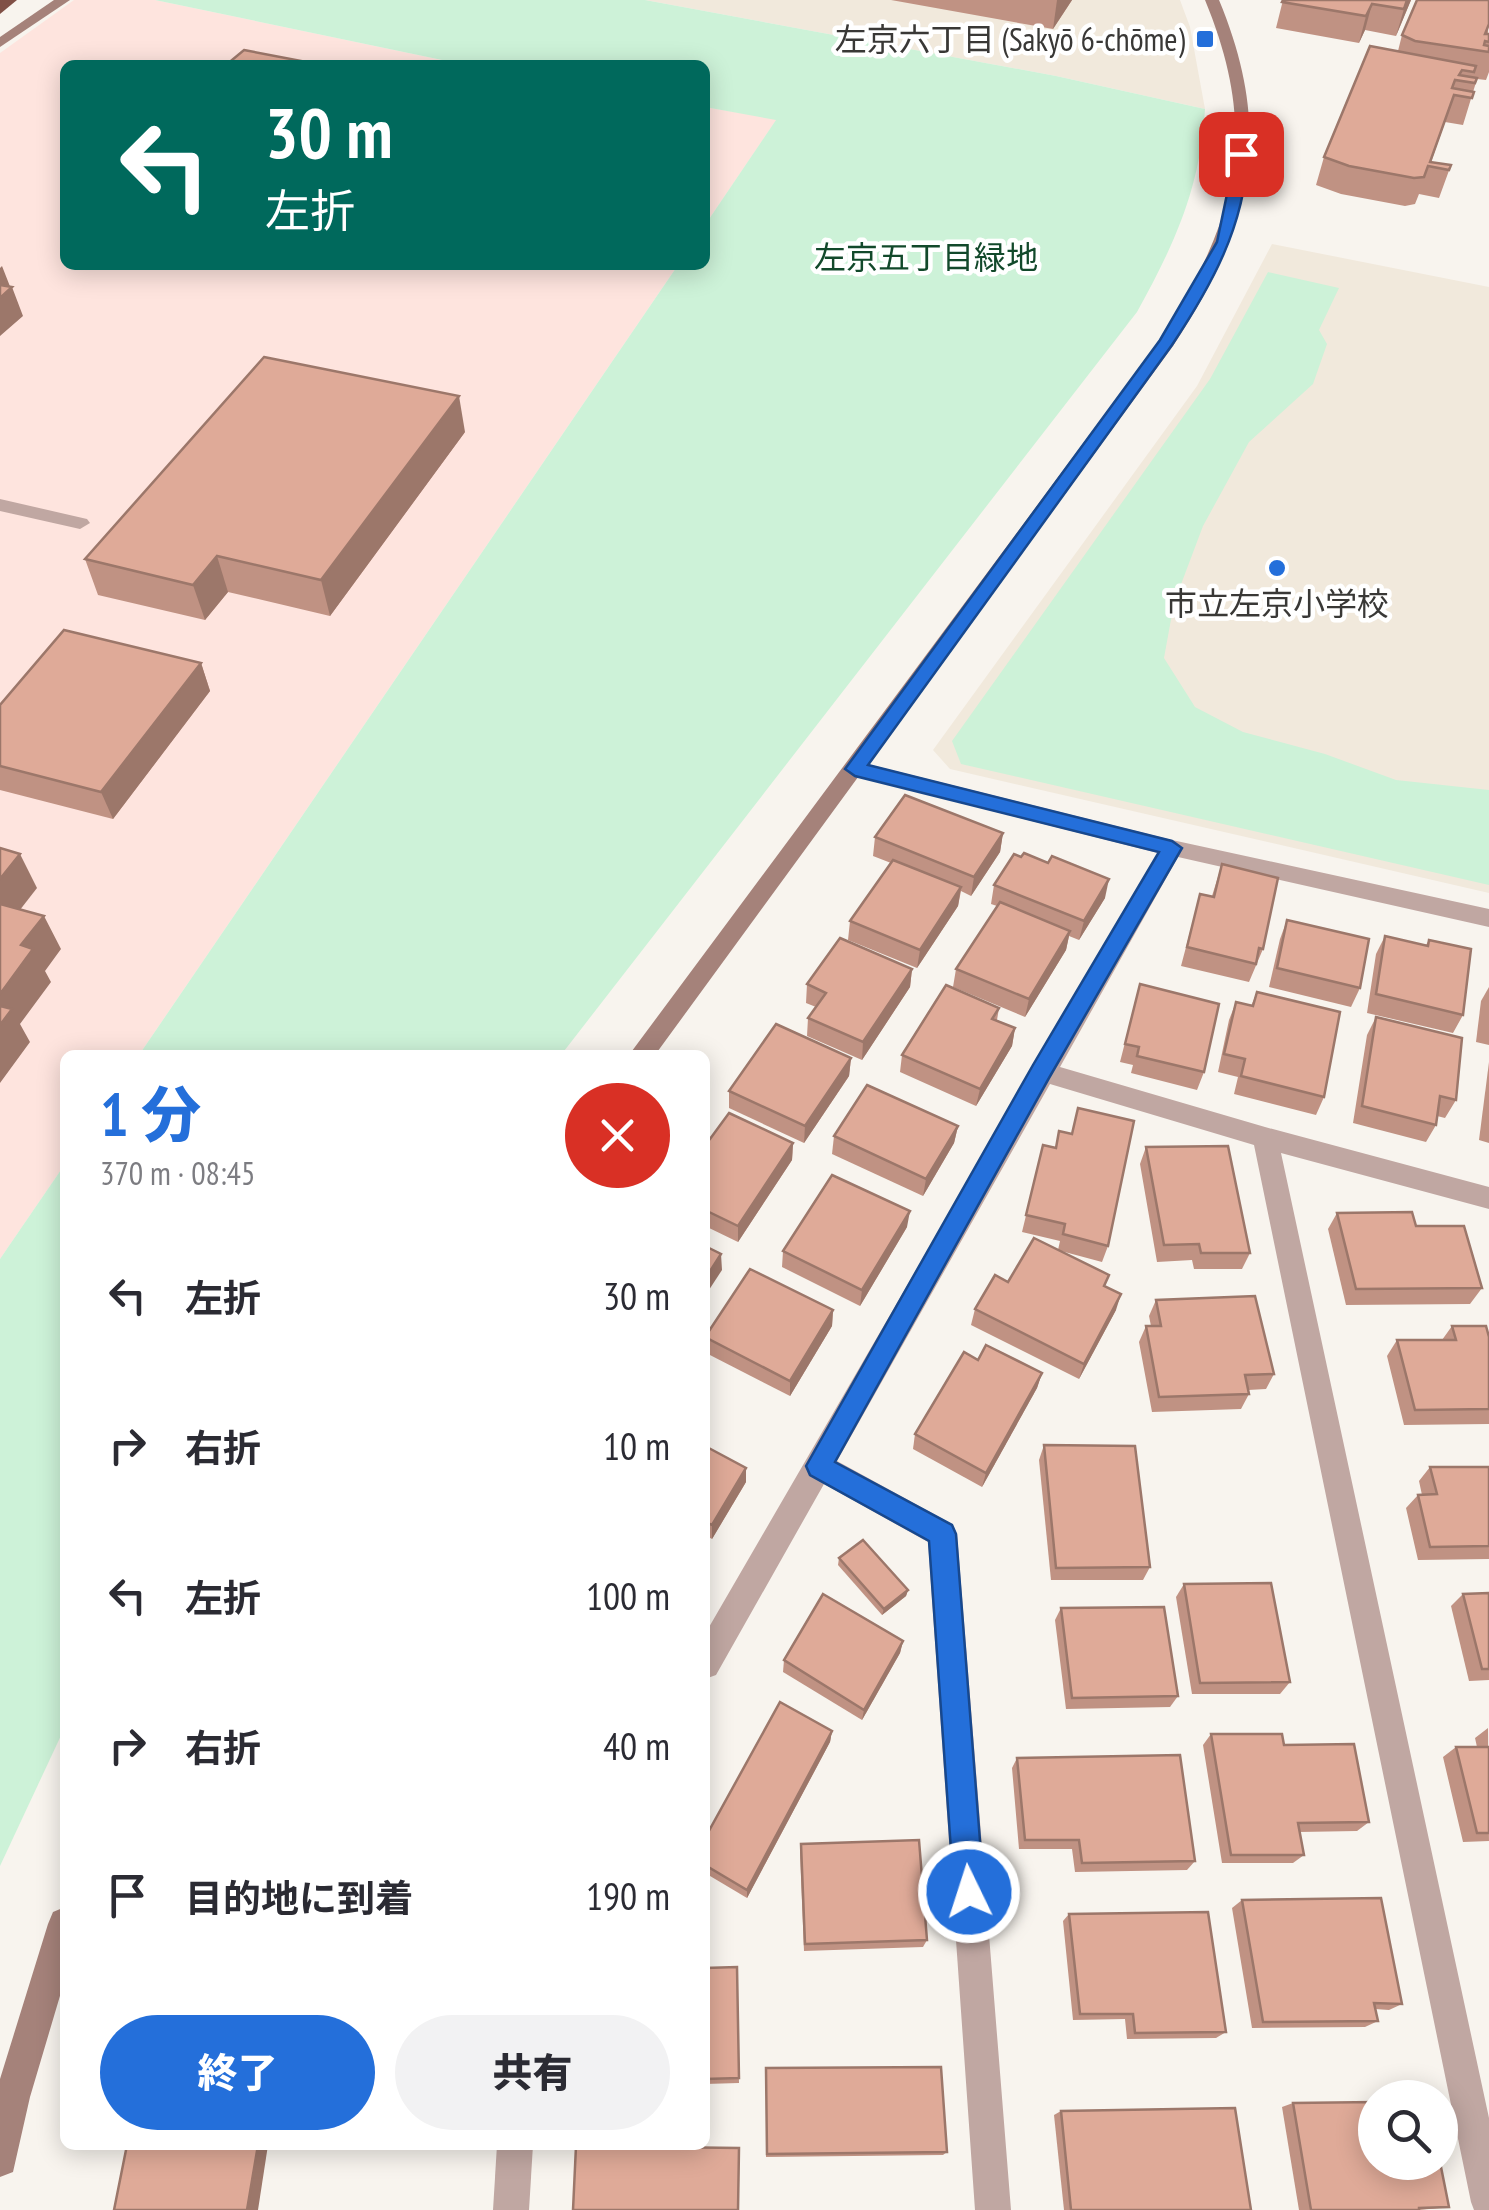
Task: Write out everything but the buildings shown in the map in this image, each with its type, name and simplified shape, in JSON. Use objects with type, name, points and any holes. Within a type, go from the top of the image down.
[{"type":"highway","points":[[0,9],[9,0]]},
{"type":"street","points":[[0,42],[64,0]]},
{"type":"street","points":[[646,1050],[1166,342],[1224,242],[1240,182],[1243,126],[1238,75],[1227,33],[1212,0]]},
{"type":"street","points":[[0,506],[80,524]]},
{"type":"street","points":[[855,769],[1172,848],[1489,918]]},
{"type":"street","points":[[710,1655],[1172,848]]},
{"type":"street","points":[[1041,1071],[1265,1138],[1489,1198]]},
{"type":"street","points":[[1265,1138],[1489,2202]]},
{"type":"street","points":[[819,1466],[942,1534],[993,2210]]},
{"type":"street","points":[[0,2159],[12,2097],[60,1940]]},
{"type":"street","points":[[510,2210],[515,2150]]},
{"type":"shaded area","points":[[74,0],[155,0],[442,60],[60,60],[60,270],[675,270],[142,1050],[60,1050],[60,1171],[0,1259],[0,53]]},
{"type":"shaded area","points":[[645,0],[1180,0],[1190,27],[1205,109],[1056,76]]},
{"type":"shaded area","points":[[710,108],[777,119],[710,218]]},
{"type":"shaded area","name":"市立左京小学校","points":[[1272,244],[1489,287],[1489,893],[950,769],[933,750],[1197,386]]},
{"type":"green space","name":"左京五丁目緑地","points":[[155,0],[645,0],[1056,76],[1205,109],[1198,165],[1183,215],[1137,312],[565,1050],[142,1050],[675,270],[710,270],[710,218],[776,120],[710,108],[710,60],[442,60]]},
{"type":"green space","points":[[1268,272],[1339,288],[1319,330],[1327,344],[1313,384],[1249,442],[1203,526],[1174,603],[1164,658],[1195,707],[1243,732],[1325,754],[1396,780],[1489,790],[1489,885],[961,764],[952,741],[1210,379]]},
{"type":"green space","points":[[60,1171],[60,1738],[0,1866],[0,1259]]},
{"type":"place","name":"左京六丁目 (Sakyō 6-chōme)","points":[[1205,39]]},
{"type":"place","name":"市立左京小学校","points":[[1277,568]]},
{"type":"route","points":[[969,1892],[942,1534],[819,1466],[1041,1071],[1172,848],[855,769],[1166,342],[1201,287],[1224,242],[1240,182],[1241,154]]}]
